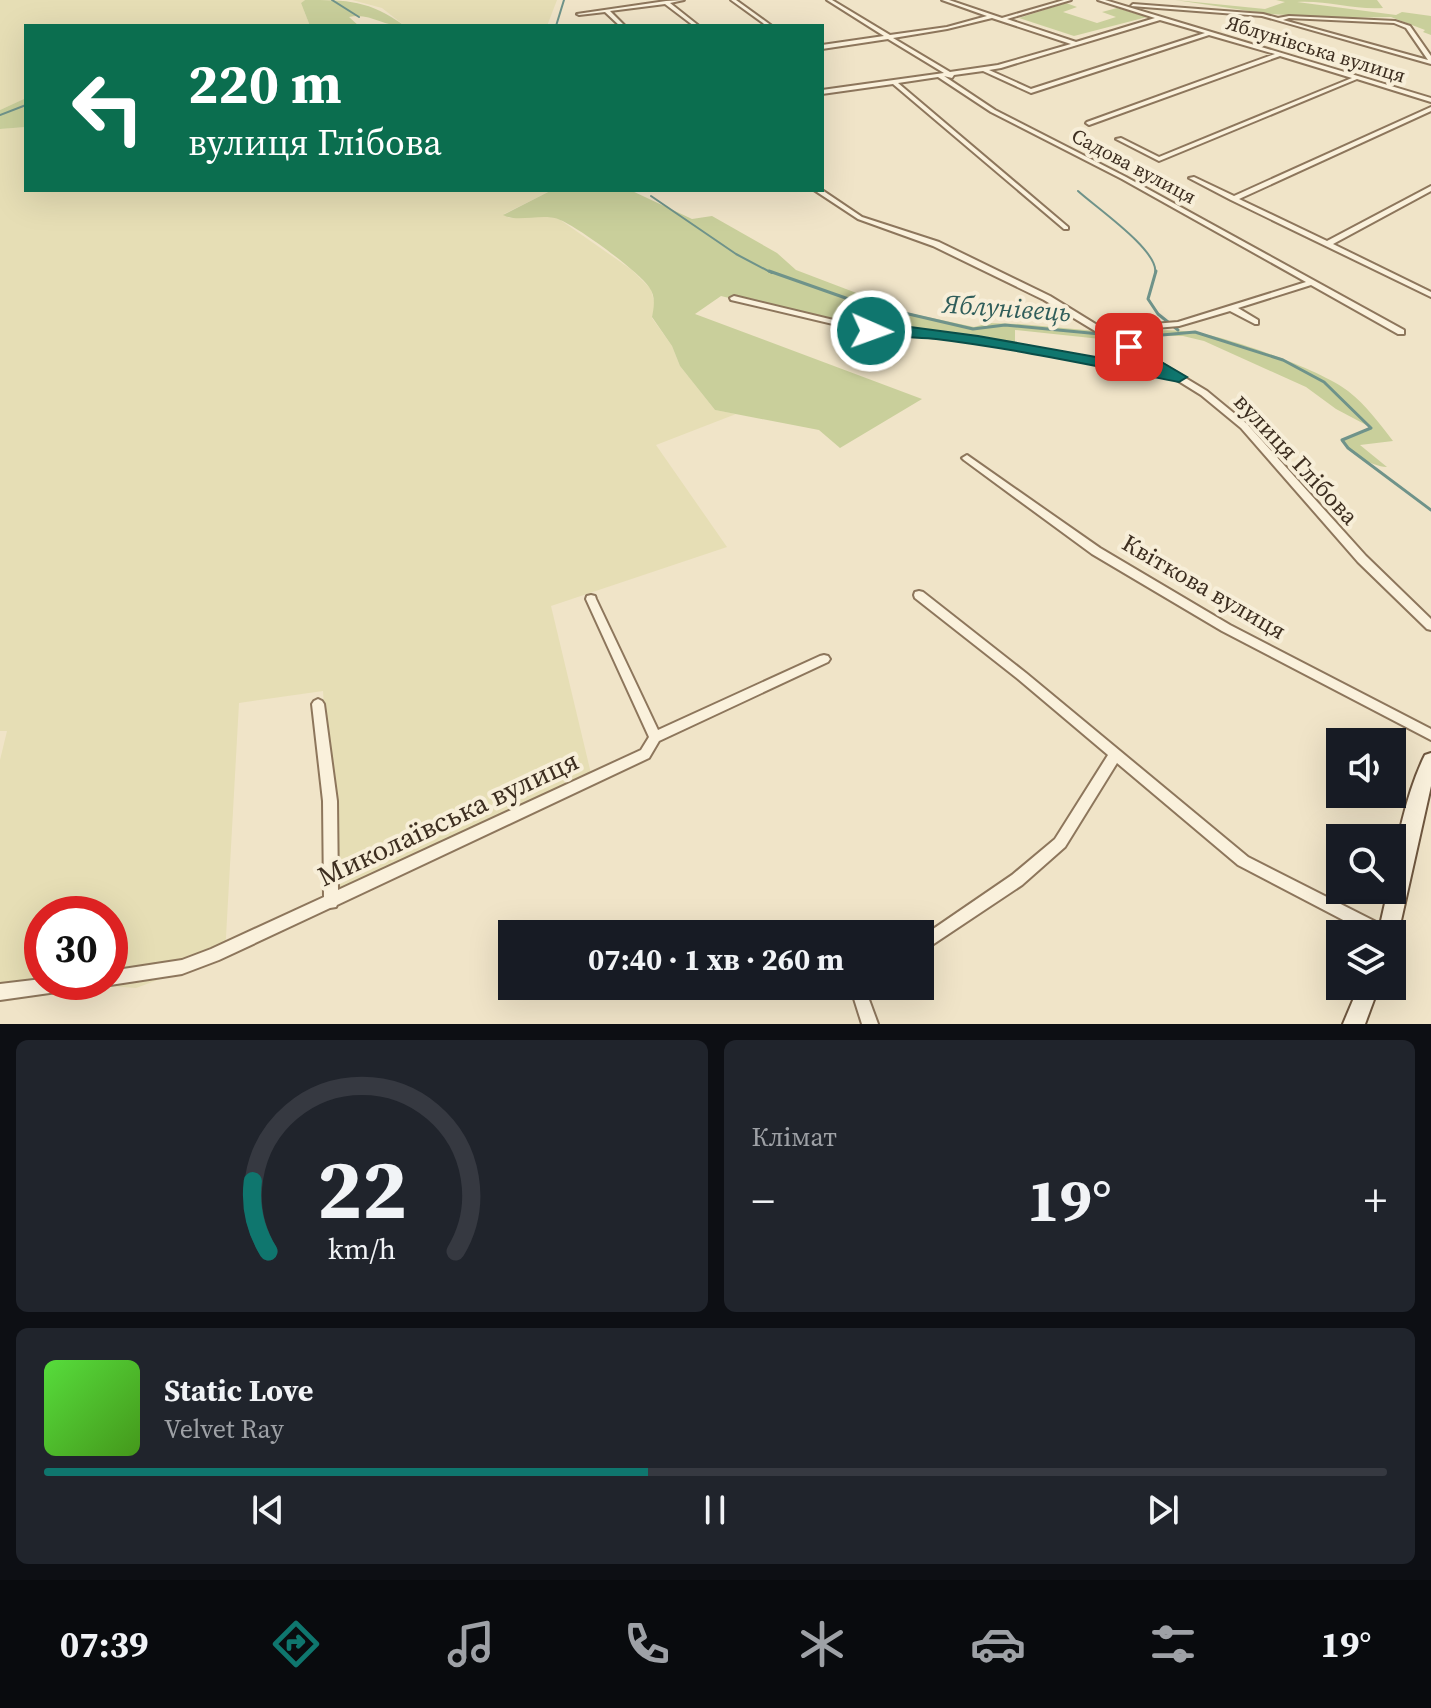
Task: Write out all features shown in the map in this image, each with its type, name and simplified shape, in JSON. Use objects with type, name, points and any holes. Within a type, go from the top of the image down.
[{"type":"main road","points":[[1390,920],[1419,794],[1431,760]]},
{"type":"main road","points":[[1354,1024],[1363,1000]]},
{"type":"street","points":[[579,14],[682,0]]},
{"type":"street","points":[[733,0],[767,24]]},
{"type":"street","points":[[829,0],[952,76]]},
{"type":"street","points":[[946,0],[1075,43]]},
{"type":"street","points":[[1003,19],[1069,0]]},
{"type":"street","name":"Яблунівська вулиця","points":[[1100,0],[1431,100]]},
{"type":"street","points":[[666,2],[694,24]]},
{"type":"street","points":[[1123,7],[1263,15],[1431,61]]},
{"type":"street","points":[[606,10],[621,24]]},
{"type":"street","points":[[824,47],[947,28],[993,16]]},
{"type":"street","points":[[1278,20],[1284,17],[1387,21],[1405,25],[1431,61]]},
{"type":"street","points":[[824,92],[985,70],[1161,18]]},
{"type":"street","points":[[985,70],[1024,90],[1040,89],[1209,33]]},
{"type":"street","points":[[1089,123],[1280,54]]},
{"type":"street","name":"Садова вулиця","points":[[941,77],[993,111],[1124,178],[1401,332]]},
{"type":"street","points":[[1119,139],[1159,159],[1358,77]]},
{"type":"street","points":[[894,82],[1066,228]]},
{"type":"street","points":[[1233,199],[1431,109]]},
{"type":"street","points":[[1192,178],[1431,295]]},
{"type":"street","points":[[1327,244],[1431,188]]},
{"type":"street","points":[[820,192],[860,218],[967,257],[1103,330],[1179,324],[1311,283]]},
{"type":"street","points":[[734,298],[871,331],[895,330],[978,340],[1179,377]]},
{"type":"street","points":[[1233,309],[1255,322]]},
{"type":"street","name":"вулиця Глібова","points":[[1103,330],[1179,377],[1244,426],[1362,559],[1431,626]]},
{"type":"street","name":"Квіткова вулиця","points":[[967,458],[1109,559],[1226,628],[1431,735]]},
{"type":"street","points":[[919,595],[1243,861],[1359,920]]},
{"type":"street","points":[[591,599],[655,737]]},
{"type":"street","name":"Миколаївська вулиця","points":[[128,975],[182,967],[331,902],[476,831],[645,754],[655,737],[824,659]]},
{"type":"street","points":[[318,704],[330,801],[331,902]]},
{"type":"street","points":[[934,936],[1017,880],[1060,843],[1115,755]]},
{"type":"street","points":[[0,992],[24,989]]},
{"type":"street","points":[[862,1000],[870,1024]]},
{"type":"shaded area","points":[[0,0],[305,0],[301,3],[309,24],[24,24],[24,99],[0,110]]},
{"type":"shaded area","points":[[352,0],[557,0],[548,24],[402,24],[382,8]]},
{"type":"shaded area","points":[[24,127],[24,192],[548,192],[504,214],[509,218],[541,215],[559,219],[632,270],[651,289],[655,305],[652,318],[672,346],[680,366],[715,410],[736,414],[656,445],[727,547],[551,606],[593,782],[337,898],[323,691],[239,703],[225,955],[136,988],[128,987],[128,896],[24,896],[24,999],[0,1002],[0,760],[7,731],[0,731],[0,129]]},
{"type":"green space","points":[[305,0],[334,0],[358,3],[402,24],[356,16],[349,17],[357,24],[309,24],[301,3]]},
{"type":"green space","points":[[1175,0],[1265,9],[1285,2],[1276,0],[1377,0],[1383,8],[1297,2],[1396,15],[1402,12],[1431,16],[1431,35],[1391,17],[1270,14]]},
{"type":"green space","points":[[1066,3],[1077,7],[1063,12],[1097,23],[1116,17],[1102,12],[1117,8],[1147,17],[1074,36],[1019,18]]},
{"type":"green space","points":[[24,99],[24,127],[0,129],[0,110]]},
{"type":"green space","points":[[548,192],[634,192],[692,219],[712,216],[777,253],[796,270],[909,313],[974,327],[989,323],[1020,324],[1096,331],[1110,340],[1015,330],[1015,348],[898,332],[864,332],[721,296],[695,314],[922,399],[840,448],[819,430],[715,410],[680,366],[672,346],[652,317],[653,294],[643,280],[567,223],[544,217],[515,218],[503,215]]},
{"type":"green space","points":[[1112,331],[1172,331],[1208,335],[1273,355],[1317,373],[1355,396],[1393,441],[1360,445],[1387,467],[1362,458],[1342,440],[1365,432],[1370,427],[1336,409],[1306,387],[1204,341],[1183,336],[1140,336],[1125,340]]},
{"type":"waterway","name":"Яблунівець","points":[[332,0],[359,17]]},
{"type":"waterway","points":[[557,24],[564,0]]},
{"type":"waterway","points":[[0,115],[24,106]]},
{"type":"waterway","points":[[1078,191],[1137,241],[1154,264],[1155,273]]},
{"type":"waterway","name":"Яблунівець","points":[[651,196],[736,254],[772,273]]},
{"type":"waterway","name":"Яблунівець","points":[[769,271],[857,302],[973,329],[1005,325],[1100,334]]},
{"type":"waterway","points":[[1156,271],[1148,299],[1158,314],[1178,330]]},
{"type":"waterway","name":"Яблунівець","points":[[1112,334],[1151,336],[1195,332],[1283,360],[1324,382],[1371,428],[1342,440],[1348,448],[1431,510]]},
{"type":"route","points":[[871,331],[895,330],[978,340],[1179,377],[1129,347]]}]
